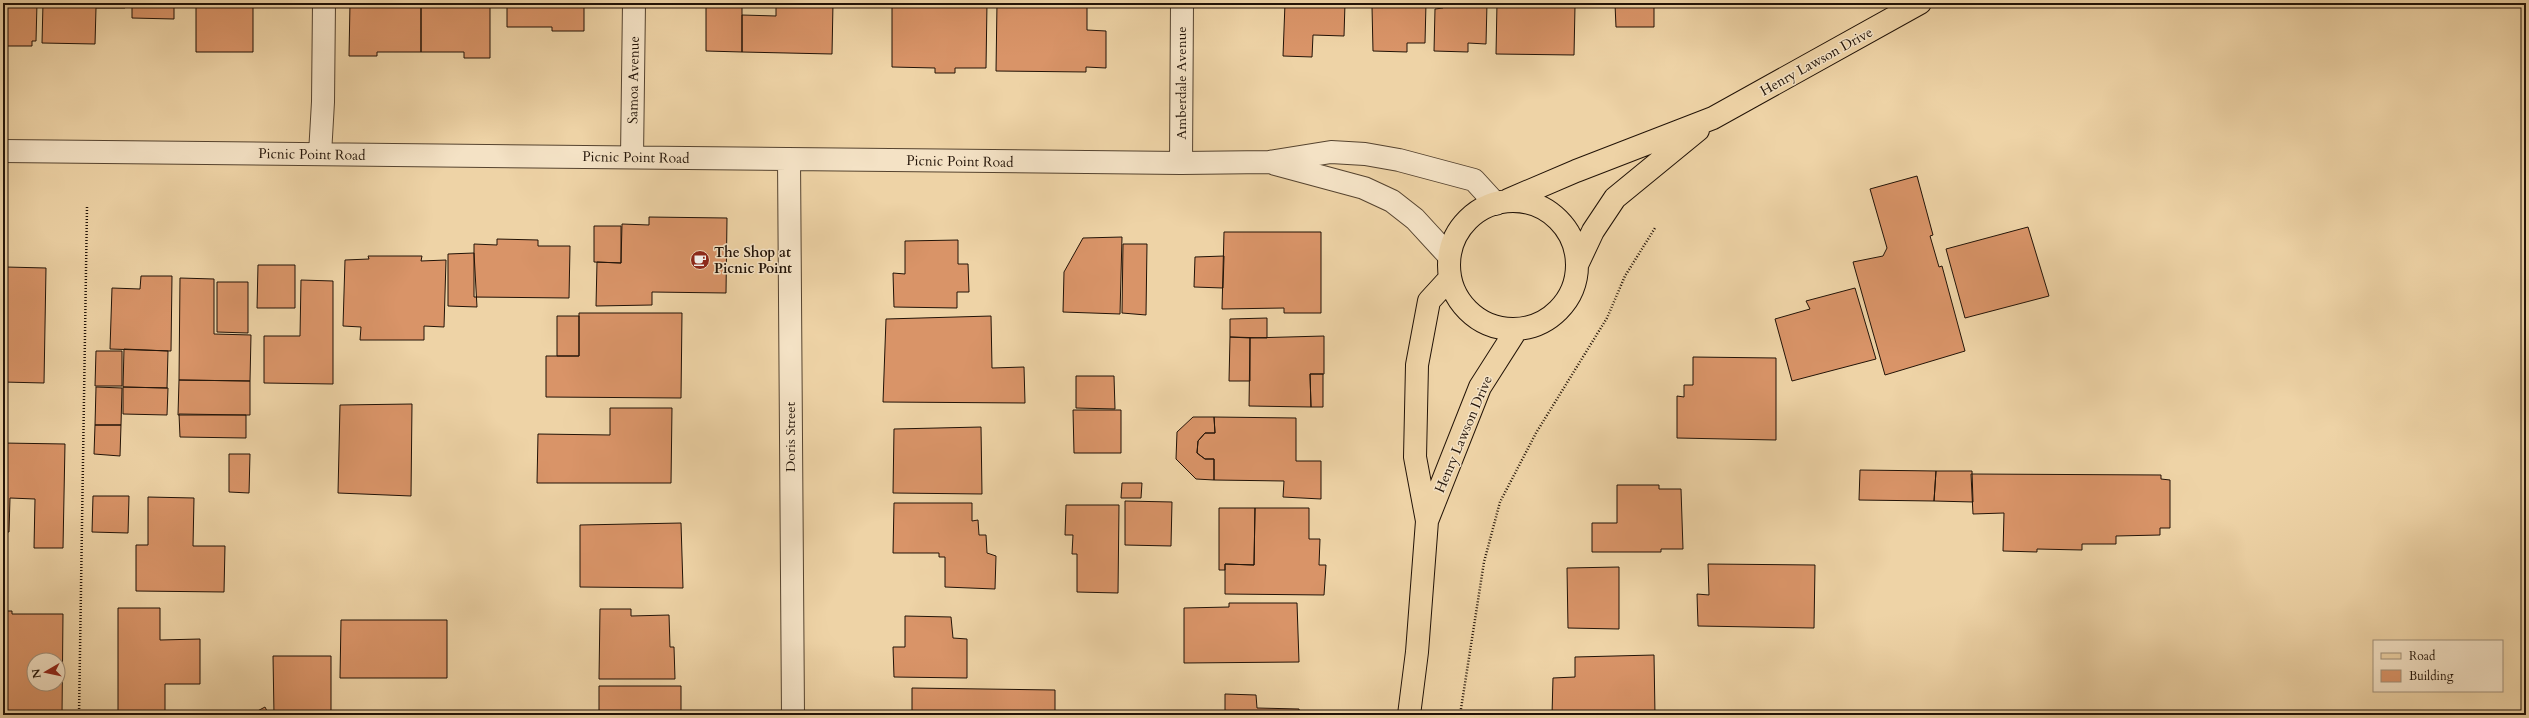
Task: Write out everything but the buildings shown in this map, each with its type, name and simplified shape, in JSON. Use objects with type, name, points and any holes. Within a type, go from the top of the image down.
[{"type":"main road","name":"Henry Lawson Drive","points":[[1502,202],[1576,171],[1713,118],[1920,3]]},
{"type":"main road","name":"Henry Lawson Drive","points":[[1577,265],[1593,231],[1615,198],[1713,118]]},
{"type":"main road","points":[[1502,202],[1529,202],[1548,211],[1564,225],[1574,244],[1577,265],[1573,288],[1560,309],[1540,323],[1517,329],[1495,326],[1475,316],[1459,299],[1450,278],[1449,256],[1461,228],[1483,208],[1502,202]]},
{"type":"main road","name":"Henry Lawson Drive","points":[[1409,715],[1417,652],[1427,521],[1415,457],[1417,365],[1429,301],[1450,278]]},
{"type":"main road","name":"Henry Lawson Drive","points":[[1427,521],[1480,387],[1517,329]]},
{"type":"street","points":[[320,154],[324,102],[324,3]]},
{"type":"street","name":"Samoa Avenue","points":[[632,157],[634,3]]},
{"type":"street","name":"Amberdale Avenue","points":[[1181,163],[1182,3]]},
{"type":"street","name":"Picnic Point Road","points":[[3,151],[1181,163],[1270,162],[1331,152],[1399,160],[1474,180],[1502,202]]},
{"type":"street","name":"Doris Street","points":[[789,159],[793,715]]},
{"type":"street","name":"Picnic Point Road","points":[[1270,162],[1364,188],[1392,201],[1415,219],[1449,256]]},
{"type":"path","points":[[79,715],[86,207]]},
{"type":"path","points":[[1460,715],[1484,562],[1500,502],[1536,433],[1607,318],[1625,276],[1655,228]]},
{"type":"place","name":"The Shop at Picnic Point","points":[[700,260]]}]
